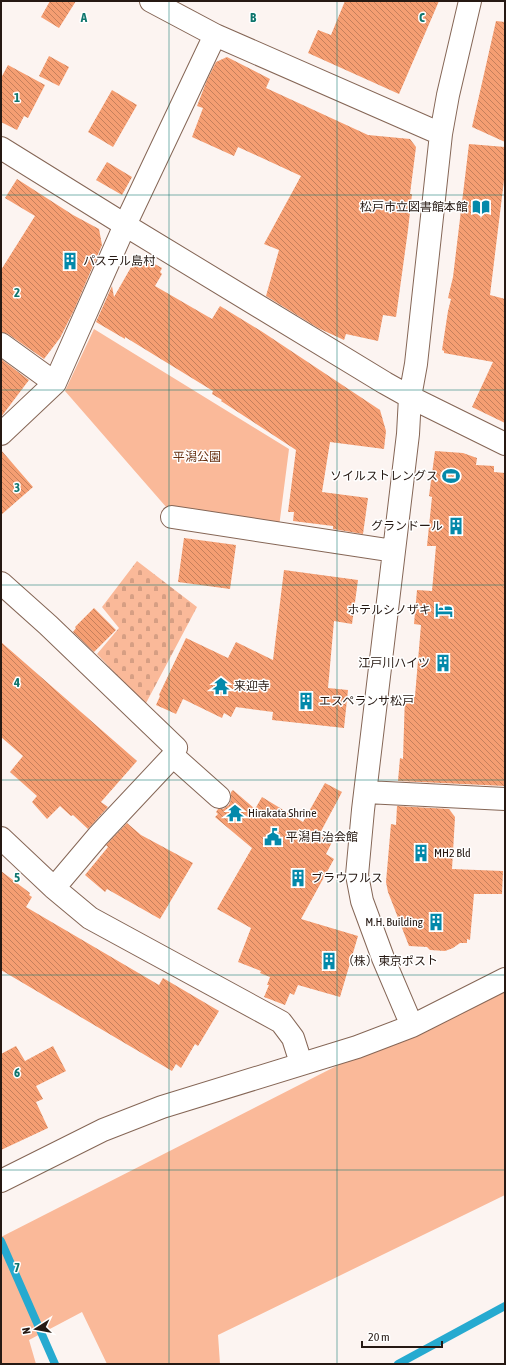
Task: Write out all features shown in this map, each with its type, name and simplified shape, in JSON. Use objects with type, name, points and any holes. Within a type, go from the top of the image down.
[{"type":"street","points":[[151,1],[215,35],[441,134]]},
{"type":"street","points":[[412,1026],[383,958],[365,908],[357,875],[441,134],[448,95],[470,1]]},
{"type":"street","points":[[1,434],[55,383],[125,225],[215,35]]},
{"type":"street","points":[[1,148],[410,398],[505,444]]},
{"type":"street","points":[[1,344],[55,383]]},
{"type":"street","points":[[172,517],[394,551]]},
{"type":"street","points":[[1,583],[48,625],[176,748],[173,756],[98,836],[54,888]]},
{"type":"street","points":[[173,756],[219,796]]},
{"type":"street","points":[[366,792],[505,799]]},
{"type":"street","points":[[1,838],[54,888],[90,918],[281,1022],[293,1038],[301,1064]]},
{"type":"street","points":[[1,1181],[104,1130],[162,1107],[357,1047],[412,1026],[505,978]]},
{"type":"green space","name":"平潟公園","points":[[94,329],[289,449],[279,527],[167,508],[65,391]]},
{"type":"green space","points":[[137,561],[197,607],[145,705],[97,654],[119,628],[102,607]]},
{"type":"green space","points":[[505,980],[505,1195],[218,1335],[220,1364],[107,1364],[82,1312],[29,1340],[36,1364],[1,1364],[1,1237]]},
{"type":"building","points":[[50,1],[76,1],[59,28],[41,17]]},
{"type":"building","points":[[345,1],[439,1],[399,94],[308,53],[318,30],[331,35]]},
{"type":"building","points":[[496,21],[505,22],[505,142],[472,127]]},
{"type":"building","points":[[49,56],[69,67],[59,86],[39,76]]},
{"type":"building","points":[[227,57],[270,79],[266,88],[368,135],[410,139],[416,147],[410,194],[412,194],[408,230],[396,317],[383,315],[378,341],[346,334],[344,340],[318,328],[266,296],[279,250],[264,244],[301,176],[238,147],[234,156],[192,137],[203,108],[197,106],[207,80],[216,62]]},
{"type":"building","points":[[8,65],[45,85],[28,118],[24,116],[17,130],[1,122],[1,78]]},
{"type":"building","points":[[112,90],[137,105],[113,147],[88,132]]},
{"type":"building","points":[[469,144],[505,147],[505,172],[490,295],[505,299],[505,423],[472,407],[493,362],[444,353],[442,350],[451,299],[448,298],[453,277]]},
{"type":"building","points":[[107,162],[132,177],[122,195],[96,180]]},
{"type":"building","points":[[17,179],[73,215],[99,229],[102,245],[74,310],[60,338],[44,359],[8,334],[1,332],[1,270],[35,216],[5,198]]},
{"type":"building","points":[[138,255],[162,268],[160,272],[162,274],[155,286],[212,319],[220,306],[261,331],[380,410],[386,431],[384,449],[330,442],[322,492],[368,498],[363,534],[333,529],[333,526],[293,521],[294,512],[288,512],[296,450],[221,401],[222,400],[212,394],[213,391],[125,337],[125,339],[96,322],[112,286],[114,297]]},
{"type":"building","points":[[1,359],[29,380],[1,417]]},
{"type":"building","points":[[1,450],[33,487],[1,515]]},
{"type":"building","points":[[435,451],[463,453],[477,458],[476,465],[494,466],[494,472],[505,473],[505,786],[398,781],[400,758],[403,759],[405,695],[415,696],[421,625],[414,624],[417,590],[432,591],[436,546],[427,546],[432,497],[429,496]]},
{"type":"building","points":[[184,538],[236,545],[230,589],[178,582]]},
{"type":"building","points":[[284,570],[358,580],[352,624],[334,621],[328,688],[348,690],[344,728],[272,720],[273,712],[236,707],[231,717],[224,713],[222,718],[183,699],[176,714],[156,705],[160,696],[159,695],[186,638],[228,658],[236,642],[273,660]]},
{"type":"building","points":[[94,608],[116,630],[94,652],[73,632],[76,628],[75,627]]},
{"type":"building","points":[[1,642],[137,761],[101,802],[108,807],[88,829],[73,815],[71,816],[60,806],[47,819],[32,802],[37,796],[10,772],[23,756],[1,737]]},
{"type":"building","points":[[325,783],[342,792],[319,835],[332,842],[326,854],[334,859],[301,919],[358,936],[340,997],[298,985],[294,995],[290,993],[285,1005],[264,997],[269,985],[267,985],[270,977],[260,973],[261,971],[238,962],[251,928],[217,909],[252,848],[215,817],[218,814],[216,812],[218,809],[223,809],[229,805],[231,792],[233,790],[255,809],[262,797],[303,822]]},
{"type":"building","points":[[397,806],[449,809],[455,817],[452,869],[503,871],[502,894],[474,894],[470,940],[467,939],[467,943],[460,943],[445,951],[430,950],[427,947],[409,946],[388,892],[386,882],[391,824],[396,825]]},
{"type":"building","points":[[127,823],[141,835],[193,863],[160,919],[107,889],[105,892],[85,875],[108,847],[106,845]]},
{"type":"building","points":[[1,871],[30,893],[29,895],[32,897],[26,907],[159,985],[163,978],[219,1011],[198,1046],[195,1044],[181,1068],[176,1064],[172,1071],[1,970]]},
{"type":"building","points":[[16,1046],[25,1061],[53,1046],[66,1071],[36,1086],[43,1099],[36,1102],[48,1128],[1,1150],[1,1054]]},
{"type":"waterway","points":[[1,1241],[55,1364]]},
{"type":"waterway","points":[[398,1364],[505,1306]]},
{"type":"place","name":"松戸市立図書館本館","points":[[481,207]]},
{"type":"place","name":"パステル島村","points":[[70,261]]},
{"type":"place","name":"ソイルストレングス","points":[[451,476]]},
{"type":"place","name":"グランドール","points":[[456,526]]},
{"type":"place","name":"ホテルシノザキ","points":[[444,610]]},
{"type":"place","name":"江戸川ハイツ","points":[[443,663]]},
{"type":"place","name":"来迎寺","points":[[221,686]]},
{"type":"place","name":"エスペランサ松戸","points":[[306,701]]},
{"type":"place","name":"Hirakata Shrine","points":[[235,813]]},
{"type":"place","name":"平潟自治会館","points":[[273,837]]},
{"type":"place","name":"MH2 Bld","points":[[421,853]]},
{"type":"place","name":"ブラウフルス","points":[[298,878]]},
{"type":"place","name":"M.H. Building","points":[[436,922]]},
{"type":"place","name":"（株）東京ポスト","points":[[329,961]]}]
